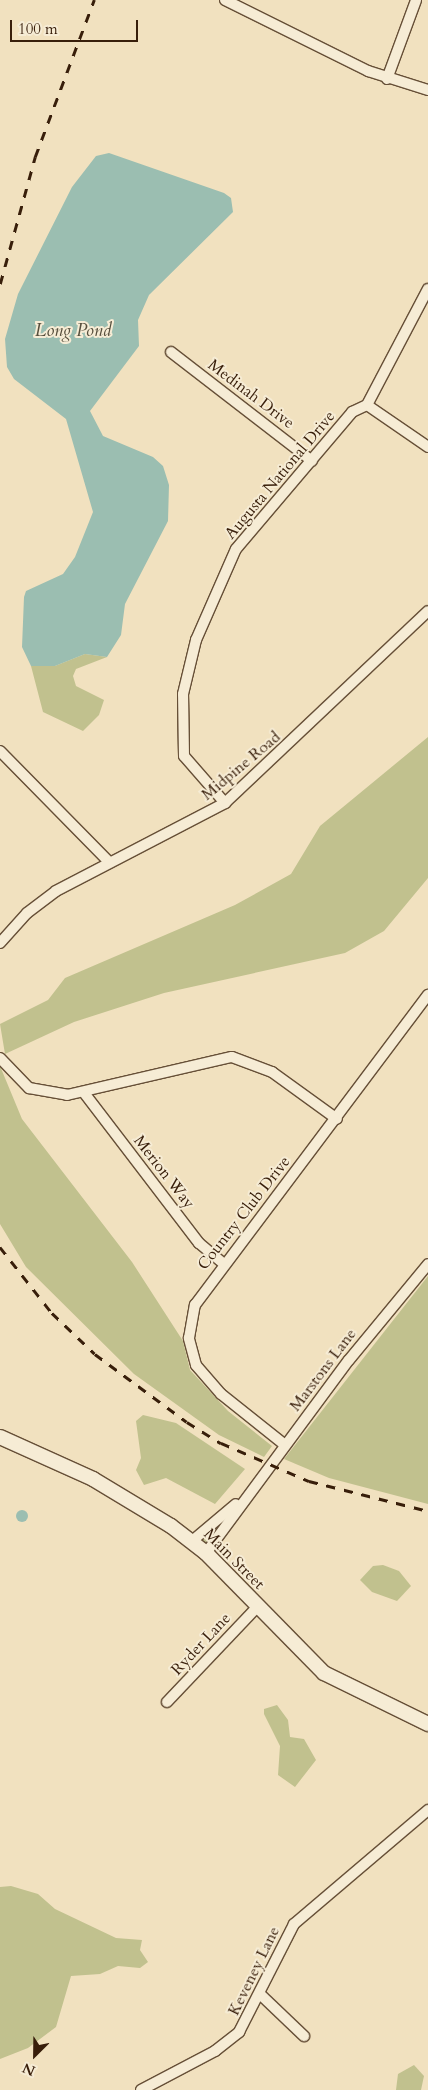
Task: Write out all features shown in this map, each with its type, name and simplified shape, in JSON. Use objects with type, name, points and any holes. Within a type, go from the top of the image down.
[{"type":"main road","name":"Main Street","points":[[0,1437],[93,1479],[192,1541],[206,1552],[257,1607],[330,1677],[428,1724]]},
{"type":"street","points":[[225,0],[243,4],[387,79],[428,90]]},
{"type":"street","points":[[387,79],[416,0]]},
{"type":"street","points":[[428,289],[367,405],[428,447]]},
{"type":"street","name":"Medinah Drive","points":[[171,352],[312,461]]},
{"type":"street","name":"Augusta National Drive","points":[[225,803],[184,756],[185,677],[205,614],[236,549],[352,412],[367,405]]},
{"type":"street","name":"Midpine Road","points":[[0,943],[42,901],[109,862],[225,803],[428,611]]},
{"type":"street","points":[[0,751],[109,862]]},
{"type":"street","name":"Country Club Drive","points":[[285,1445],[221,1394],[191,1352],[189,1326],[195,1305],[224,1264],[337,1118],[428,994]]},
{"type":"street","points":[[0,1058],[29,1088],[67,1096],[86,1094],[100,1085],[232,1057],[272,1072],[337,1118]]},
{"type":"street","name":"Merion Way","points":[[86,1094],[199,1243],[224,1264]]},
{"type":"street","name":"Marstons Lane","points":[[206,1552],[285,1445],[428,1264]]},
{"type":"street","name":"Marstons Lane","points":[[192,1541],[245,1497]]},
{"type":"street","name":"Ryder Lane","points":[[168,1702],[257,1607]]},
{"type":"street","name":"Keveney Lane","points":[[141,2090],[227,2043],[246,2024],[260,1994],[273,1958],[294,1924],[428,1810]]},
{"type":"street","points":[[260,1994],[304,2036]]},
{"type":"green space","points":[[85,654],[107,657],[76,669],[73,676],[76,686],[104,700],[99,715],[83,731],[43,712],[31,666],[55,666]]},
{"type":"green space","points":[[428,737],[428,878],[384,931],[345,953],[164,993],[74,1022],[5,1054],[0,1024],[48,1000],[65,978],[235,905],[291,874],[320,826]]},
{"type":"green space","points":[[0,1066],[22,1119],[132,1262],[183,1341],[190,1370],[228,1411],[272,1446],[264,1457],[219,1435],[134,1374],[26,1267],[0,1224]]},
{"type":"green space","points":[[428,1276],[428,1504],[329,1478],[284,1459]]},
{"type":"green space","points":[[143,1415],[176,1423],[245,1469],[215,1504],[166,1478],[144,1485],[136,1470],[141,1458],[136,1421]]},
{"type":"green space","points":[[222,1520],[207,1543],[201,1541],[202,1539]]},
{"type":"green space","points":[[383,1565],[399,1571],[411,1586],[397,1601],[372,1592],[360,1580],[373,1566]]},
{"type":"green space","points":[[277,1705],[288,1720],[290,1737],[304,1739],[316,1760],[295,1787],[278,1775],[280,1746],[264,1714],[264,1709]]},
{"type":"green space","points":[[11,1886],[38,1894],[55,1909],[116,1938],[142,1940],[140,1950],[148,1962],[140,1968],[118,1966],[100,1974],[71,1976],[56,2027],[28,2048],[0,2059],[0,1887]]},
{"type":"green space","points":[[414,2065],[424,2076],[421,2090],[396,2090],[398,2074]]},
{"type":"water","name":"Long Pond","points":[[109,153],[224,193],[231,198],[233,212],[149,295],[138,320],[139,346],[90,411],[103,436],[153,457],[163,466],[169,485],[168,521],[125,604],[121,635],[107,657],[85,654],[55,666],[31,666],[22,647],[24,597],[26,591],[63,574],[75,557],[93,512],[66,419],[14,379],[7,367],[5,339],[18,294],[72,187],[96,156]]},
{"type":"water","points":[[20,1510],[24,1510],[28,1516],[24,1522],[20,1522],[16,1518],[16,1514]]},
{"type":"railway","points":[[0,284],[35,157],[94,0]]},
{"type":"railway","points":[[0,1247],[52,1313],[95,1354],[187,1422],[221,1443],[309,1481],[428,1511]]}]
